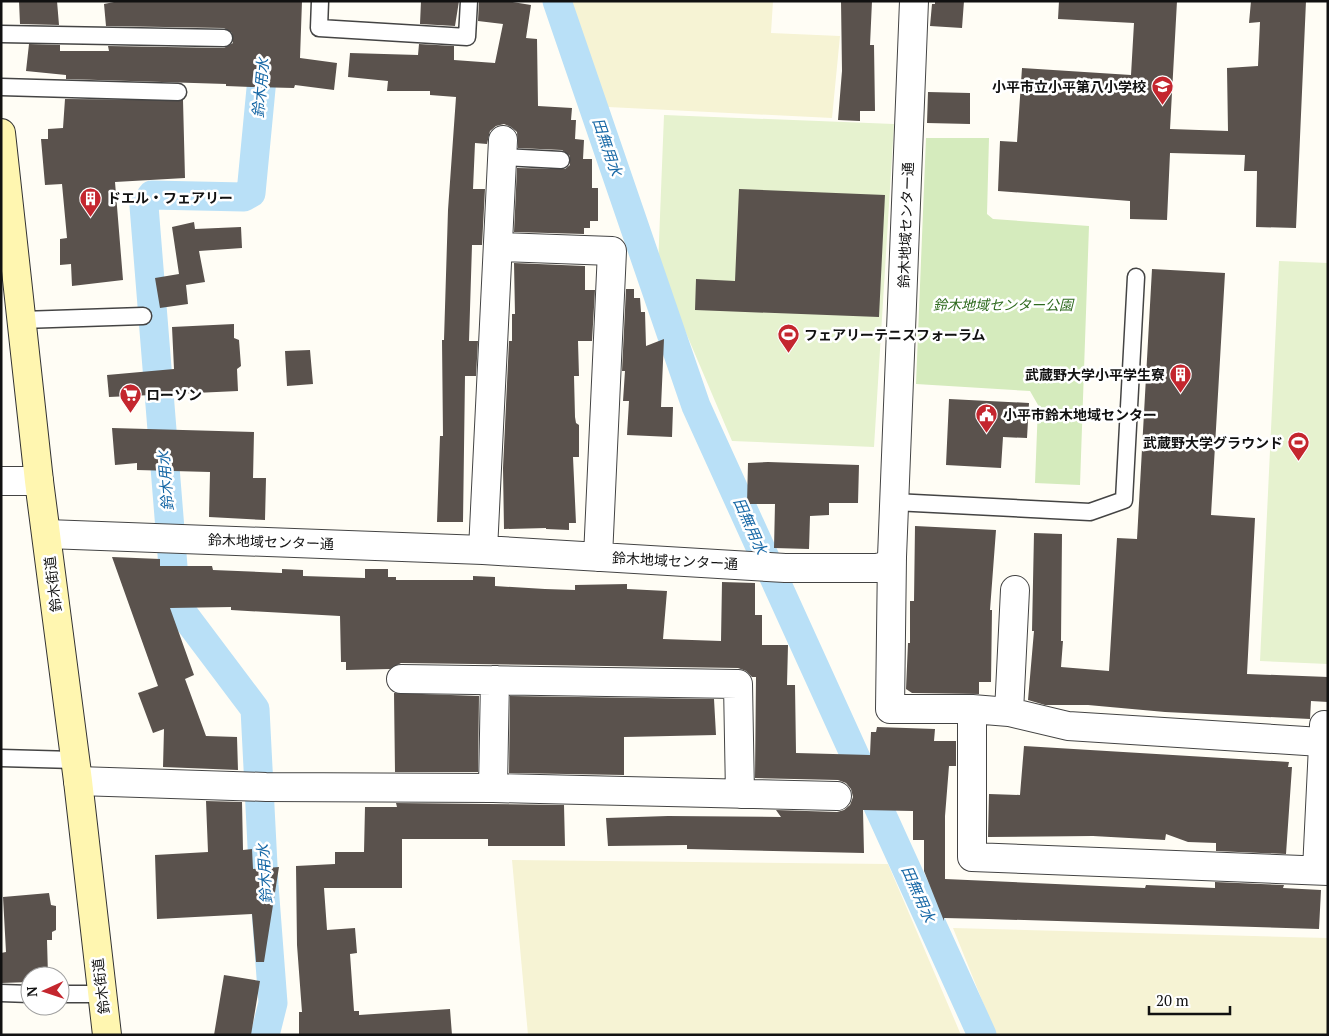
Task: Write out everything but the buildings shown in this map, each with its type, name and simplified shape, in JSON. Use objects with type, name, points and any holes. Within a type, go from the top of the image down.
[{"type":"main road","name":"鈴木街道","points":[[2,141],[9,281],[22,320],[39,481],[76,770],[107,1035]]},
{"type":"street","name":"鈴木地域センター通","points":[[47,534],[483,550],[784,568],[877,568],[886,566],[892,557],[914,1]]},
{"type":"street","points":[[483,550],[502,148]]},
{"type":"street","points":[[498,247],[612,251],[598,557]]},
{"type":"street","points":[[1,481],[39,481]]},
{"type":"street","points":[[892,557],[890,710],[972,709],[1009,712],[1068,726],[1322,734],[1322,871],[972,857],[972,709]]},
{"type":"street","points":[[1009,712],[1014,590]]},
{"type":"street","points":[[401,679],[738,684],[740,794]]},
{"type":"street","points":[[493,788],[495,680]]},
{"type":"street","points":[[76,770],[256,787],[493,788],[837,796]]},
{"type":"lane","points":[[320,1],[319,28],[467,37],[469,1]]},
{"type":"lane","points":[[1,34],[224,38]]},
{"type":"lane","points":[[1,87],[178,92]]},
{"type":"lane","points":[[502,148],[561,160]]},
{"type":"lane","points":[[894,502],[1090,512],[1124,500],[1136,276]]},
{"type":"lane","points":[[22,320],[143,316]]},
{"type":"lane","points":[[1,758],[76,770]]},
{"type":"lane","points":[[1,993],[20,994]]},
{"type":"lane","points":[[70,994],[102,994]]},
{"type":"shaded area","points":[[552,1],[773,1],[771,33],[840,36],[832,118],[588,106]]},
{"type":"shaded area","points":[[512,860],[888,864],[961,1035],[528,1035]]},
{"type":"shaded area","points":[[953,928],[1328,938],[1328,1035],[996,1035]]},
{"type":"green space","name":"フェアリーテニスフォーラム","points":[[664,115],[894,124],[874,447],[732,441],[658,267]]},
{"type":"green space","name":"鈴木地域センター公園","points":[[926,138],[989,138],[987,214],[993,219],[1089,226],[1080,485],[1035,483],[1038,405],[1030,391],[916,384]]},
{"type":"green space","name":"武蔵野大学グラウンド","points":[[1279,261],[1328,263],[1328,664],[1260,661]]},
{"type":"waterway","name":"田無用水","points":[[557,1],[696,406],[982,1035]]},
{"type":"waterway","name":"鈴木用水","points":[[265,47],[251,193],[244,197],[152,195],[144,206],[176,604],[255,709],[264,885],[273,1003],[265,1035]]},
{"type":"place","name":"小平市立小平第八小学校","points":[[1162,106]]},
{"type":"place","name":"ドエル・フェアリー","points":[[91,217]]},
{"type":"place","name":"フェアリーテニスフォーラム","points":[[788,354]]},
{"type":"place","name":"武蔵野大学小平学生寮","points":[[1181,394]]},
{"type":"place","name":"ローソン","points":[[130,414]]},
{"type":"place","name":"小平市鈴木地域センター","points":[[987,434]]},
{"type":"place","name":"武蔵野大学グラウンド","points":[[1299,462]]}]
